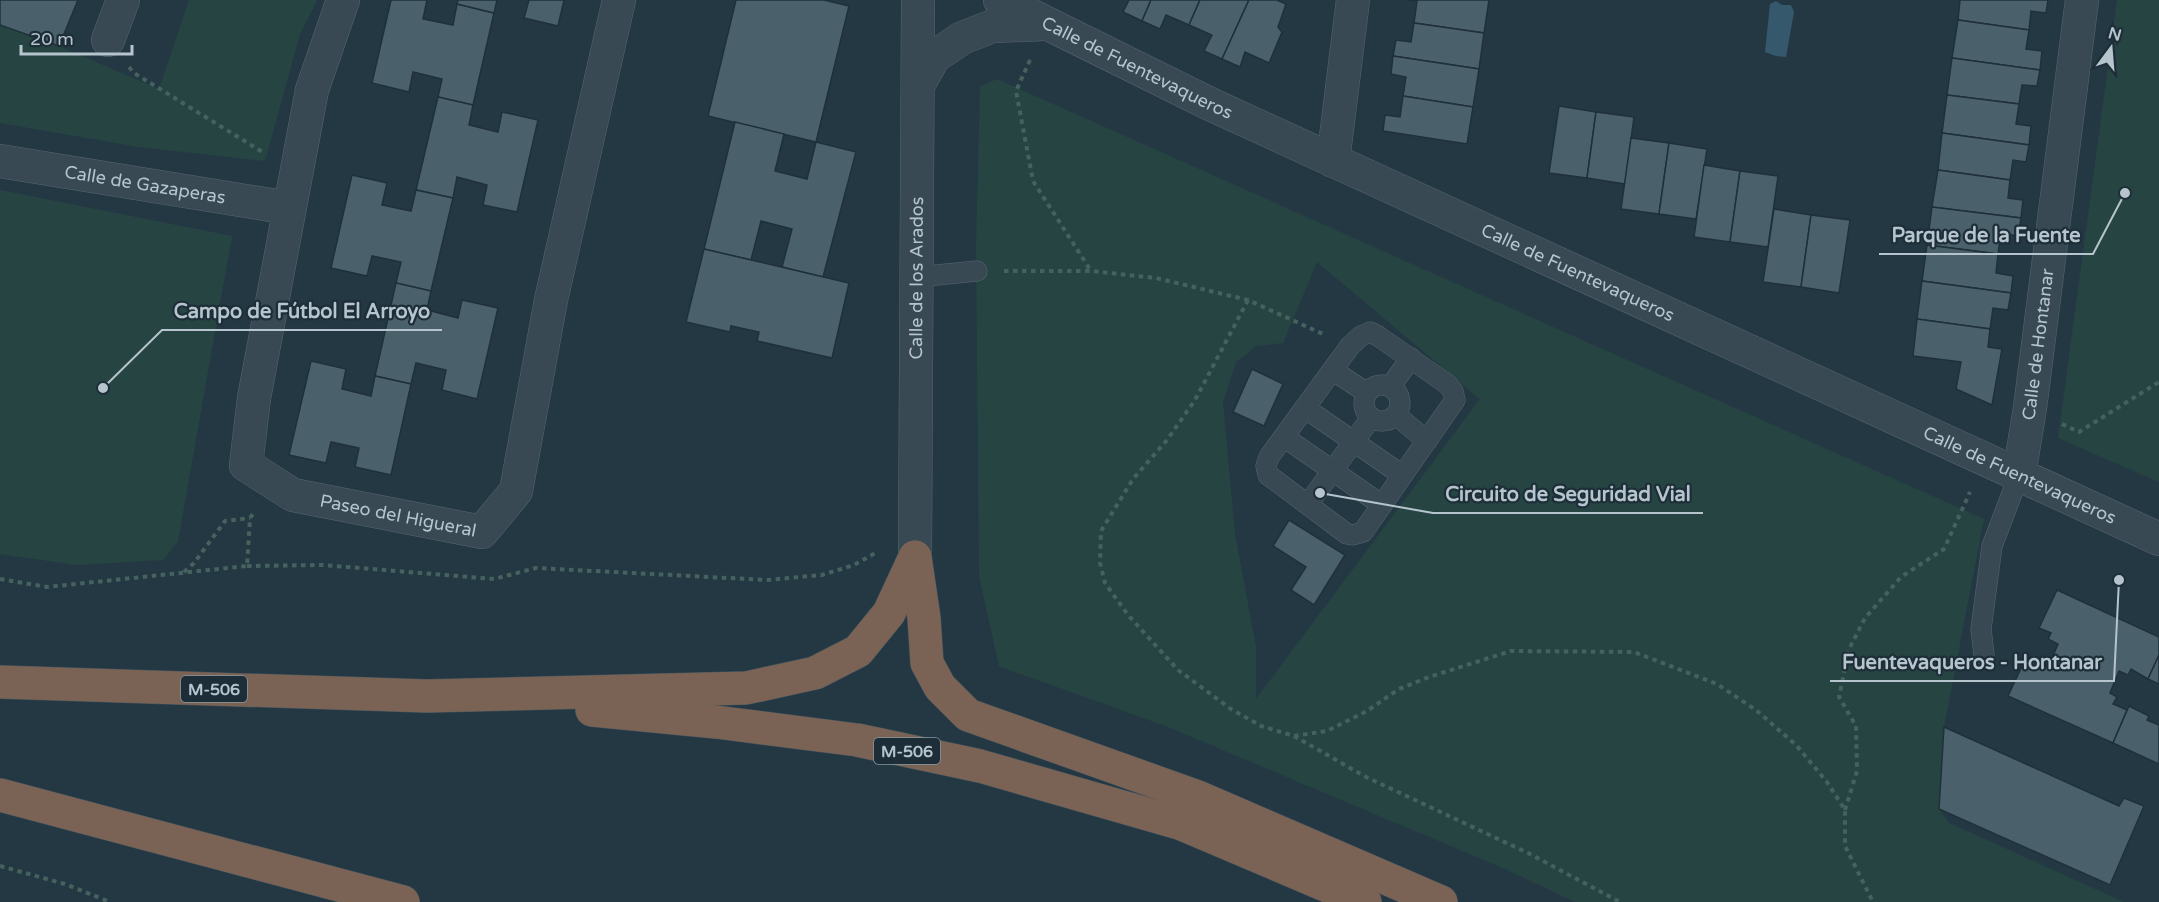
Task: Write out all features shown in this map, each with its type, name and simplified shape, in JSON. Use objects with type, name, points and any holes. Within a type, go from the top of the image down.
[{"type":"highway","points":[[428,696],[746,688],[815,673],[858,651],[889,613],[915,553]]},
{"type":"highway","points":[[915,553],[924,618],[927,663],[940,687],[968,715],[1198,797],[1441,902]]},
{"type":"highway","name":"M-506","points":[[0,682],[428,696],[740,725],[857,740],[980,766],[1182,824],[1365,902]]},
{"type":"highway","points":[[0,795],[403,902]]},
{"type":"street","points":[[108,40],[123,0]]},
{"type":"street","name":"Paseo del Higueral","points":[[343,0],[312,90],[254,398],[246,465],[293,495],[482,532],[516,491],[551,300],[619,0]]},
{"type":"street","name":"Calle de los Arados","points":[[915,553],[918,0]]},
{"type":"street","name":"Calle de Fuentevaqueros","points":[[1000,0],[1210,104],[2159,539]]},
{"type":"street","points":[[1333,160],[1353,0]]},
{"type":"street","name":"Calle de Hontanar","points":[[2019,475],[2030,408],[2082,0]]},
{"type":"street","points":[[918,85],[934,57],[962,38],[993,26],[1046,24]]},
{"type":"street","name":"Calle de Gazaperas","points":[[0,161],[289,208]]},
{"type":"lane","points":[[916,277],[977,271]]},
{"type":"lane","points":[[1370,332],[1412,358],[1447,384],[1453,391],[1455,400],[1363,532],[1347,534],[1268,475],[1266,465],[1269,457],[1350,346],[1361,336],[1370,332]]},
{"type":"lane","points":[[1390,387],[1412,358]]},
{"type":"lane","points":[[1334,370],[1367,393]]},
{"type":"lane","points":[[1378,386],[1390,387],[1400,396],[1400,410],[1389,421],[1380,422],[1371,418],[1364,406],[1367,393],[1378,386]]},
{"type":"lane","points":[[1305,408],[1402,475]]},
{"type":"lane","points":[[1396,415],[1427,441]]},
{"type":"lane","points":[[1308,504],[1371,418]]},
{"type":"lane","points":[[1284,437],[1382,505]]},
{"type":"lane","points":[[1984,656],[1981,629],[1992,546],[2019,475]]},
{"type":"path","points":[[1046,24],[1016,91],[1032,181],[1091,272]]},
{"type":"path","points":[[108,40],[134,73],[296,173]]},
{"type":"path","points":[[977,271],[1091,272],[1156,278],[1248,300],[1350,346]]},
{"type":"path","points":[[1248,300],[1195,400],[1167,440],[1132,479],[1101,531],[1100,562],[1105,583],[1128,615],[1178,670],[1231,709],[1261,726],[1293,736],[1366,777],[1528,853],[1620,902]]},
{"type":"path","points":[[2030,408],[2079,432],[2159,382]]},
{"type":"path","points":[[1873,902],[1845,846],[1845,810],[1857,771],[1856,726],[1839,697],[1849,649],[1865,618],[1901,577],[1944,549],[1969,496],[1981,457]]},
{"type":"path","points":[[247,566],[250,518],[276,483]]},
{"type":"path","points":[[184,572],[194,563],[225,521],[250,518]]},
{"type":"path","points":[[0,579],[47,587],[247,566],[322,565],[494,579],[536,568],[767,580],[822,575],[854,565],[876,552],[915,553]]},
{"type":"path","points":[[1293,736],[1327,731],[1367,711],[1399,689],[1511,651],[1634,652],[1717,684],[1756,710],[1796,745],[1827,783],[1845,810]]},
{"type":"path","points":[[0,866],[65,884],[110,902]]},
{"type":"green space","points":[[189,0],[317,0],[300,34],[265,161],[139,147],[0,123],[0,25],[59,46],[159,89]]},
{"type":"green space","points":[[2117,0],[2159,0],[2159,482],[2058,438]]},
{"type":"green space","points":[[997,79],[1984,519],[1944,727],[1939,809],[1949,823],[2124,902],[1575,902],[1503,868],[1168,727],[999,666],[979,576],[976,245],[980,87]],"holes":[[[1317,262],[1480,399],[1256,699],[1256,647],[1235,534],[1223,402],[1236,362],[1256,346],[1283,343]]]},
{"type":"green space","points":[[0,190],[232,236],[178,541],[163,560],[77,565],[0,554]]},
{"type":"water","points":[[1776,1],[1782,5],[1791,5],[1794,12],[1786,57],[1765,52],[1770,4]]},
{"type":"building","points":[[0,0],[78,0],[59,46],[0,25]]},
{"type":"building","points":[[391,0],[427,0],[423,19],[453,25],[457,4],[494,13],[473,105],[438,97],[442,79],[413,72],[409,92],[372,83]]},
{"type":"building","points":[[458,0],[497,0],[494,13],[457,4]]},
{"type":"building","points":[[529,0],[564,0],[558,26],[524,18]]},
{"type":"building","points":[[736,0],[824,0],[849,6],[816,142],[708,116]]},
{"type":"building","points":[[1129,0],[1151,0],[1142,21],[1123,12]]},
{"type":"building","points":[[1151,0],[1200,0],[1189,25],[1166,15],[1160,29],[1142,21]]},
{"type":"building","points":[[1200,0],[1249,0],[1222,59],[1204,51],[1212,35],[1189,25]]},
{"type":"building","points":[[1249,0],[1277,0],[1286,4],[1278,27],[1282,32],[1269,63],[1245,52],[1240,67],[1222,59]]},
{"type":"building","points":[[1407,0],[1489,0],[1484,33],[1414,23],[1417,1]]},
{"type":"building","points":[[1960,0],[2048,0],[2046,13],[2031,11],[2029,30],[1958,20]]},
{"type":"building","points":[[1958,20],[2029,30],[2026,49],[2042,51],[2040,70],[1952,58]]},
{"type":"building","points":[[1414,23],[1484,33],[1479,69],[1393,56],[1396,40],[1411,42]]},
{"type":"building","points":[[1393,56],[1479,69],[1473,107],[1403,96],[1406,77],[1391,74]]},
{"type":"building","points":[[1952,58],[2040,70],[2037,86],[2022,85],[2019,104],[1947,95]]},
{"type":"building","points":[[1947,95],[2019,104],[2016,124],[2031,126],[2029,145],[1942,133]]},
{"type":"building","points":[[1403,96],[1473,107],[1467,144],[1383,131],[1385,115],[1400,117]]},
{"type":"building","points":[[438,97],[473,105],[469,125],[498,132],[502,112],[538,120],[517,212],[483,205],[487,185],[457,177],[453,198],[416,190]]},
{"type":"building","points":[[1559,106],[1596,112],[1587,178],[1549,173]]},
{"type":"building","points":[[1596,112],[1634,117],[1625,184],[1587,178]]},
{"type":"building","points":[[735,122],[784,134],[775,171],[807,179],[816,142],[856,152],[823,277],[782,267],[792,229],[761,221],[751,260],[704,249]]},
{"type":"building","points":[[1942,133],[2029,145],[2026,162],[2013,160],[2010,180],[1938,170]]},
{"type":"building","points":[[1631,138],[1669,143],[1659,214],[1621,209]]},
{"type":"building","points":[[1669,143],[1707,149],[1696,219],[1659,214]]},
{"type":"building","points":[[1704,165],[1740,171],[1730,242],[1694,237]]},
{"type":"building","points":[[1938,170],[2010,180],[2008,198],[2023,200],[2021,218],[1932,207]]},
{"type":"building","points":[[1740,171],[1778,176],[1768,247],[1730,242]]},
{"type":"building","points":[[352,175],[387,183],[382,205],[411,211],[416,190],[453,198],[431,291],[396,283],[401,262],[372,256],[367,276],[331,268]]},
{"type":"building","points":[[1932,207],[2021,218],[2018,236],[2001,233],[1998,254],[1927,245]]},
{"type":"building","points":[[1774,209],[1811,215],[1801,287],[1763,282]]},
{"type":"building","points":[[1811,215],[1850,220],[1839,293],[1801,287]]},
{"type":"building","points":[[1927,245],[1998,254],[1996,273],[2013,276],[2011,293],[1922,281]]},
{"type":"building","points":[[704,249],[849,283],[832,358],[757,341],[759,332],[731,326],[730,332],[686,322]]},
{"type":"building","points":[[1922,281],[2011,293],[2008,310],[1993,308],[1990,329],[1917,319]]},
{"type":"building","points":[[396,283],[431,291],[427,310],[458,318],[462,300],[498,308],[477,399],[442,390],[446,370],[416,363],[411,384],[375,376]]},
{"type":"building","points":[[1917,319],[1990,329],[1988,347],[2002,349],[1992,405],[1956,389],[1961,362],[1913,356]]},
{"type":"building","points":[[311,361],[346,369],[342,389],[371,396],[375,376],[411,384],[391,475],[355,467],[359,448],[331,442],[326,463],[289,455]]},
{"type":"building","points":[[1252,369],[1283,384],[1264,426],[1233,412]]},
{"type":"building","points":[[1289,520],[1345,555],[1314,605],[1291,590],[1306,567],[1273,546]]},
{"type":"building","points":[[2057,590],[2159,637],[2159,655],[2148,679],[2131,669],[2128,675],[2119,671],[2110,693],[2117,697],[2113,704],[2127,710],[2113,743],[2008,696],[2024,662],[2037,669],[2039,664],[2048,667],[2058,644],[2048,639],[2051,633],[2039,628]]},
{"type":"building","points":[[2159,655],[2159,684],[2148,679]]},
{"type":"building","points":[[2129,706],[2149,716],[2147,720],[2159,725],[2159,764],[2113,743]]},
{"type":"building","points":[[1944,727],[2119,806],[2124,798],[2144,806],[2110,885],[1939,809]]},
{"type":"place","name":"Parque de la Fuente","points":[[2125,193]]},
{"type":"place","name":"Campo de Fútbol El Arroyo","points":[[103,388]]},
{"type":"place","name":"Circuito de Seguridad Vial","points":[[1320,493]]},
{"type":"place","name":"Fuentevaqueros - Hontanar","points":[[2119,580]]}]
